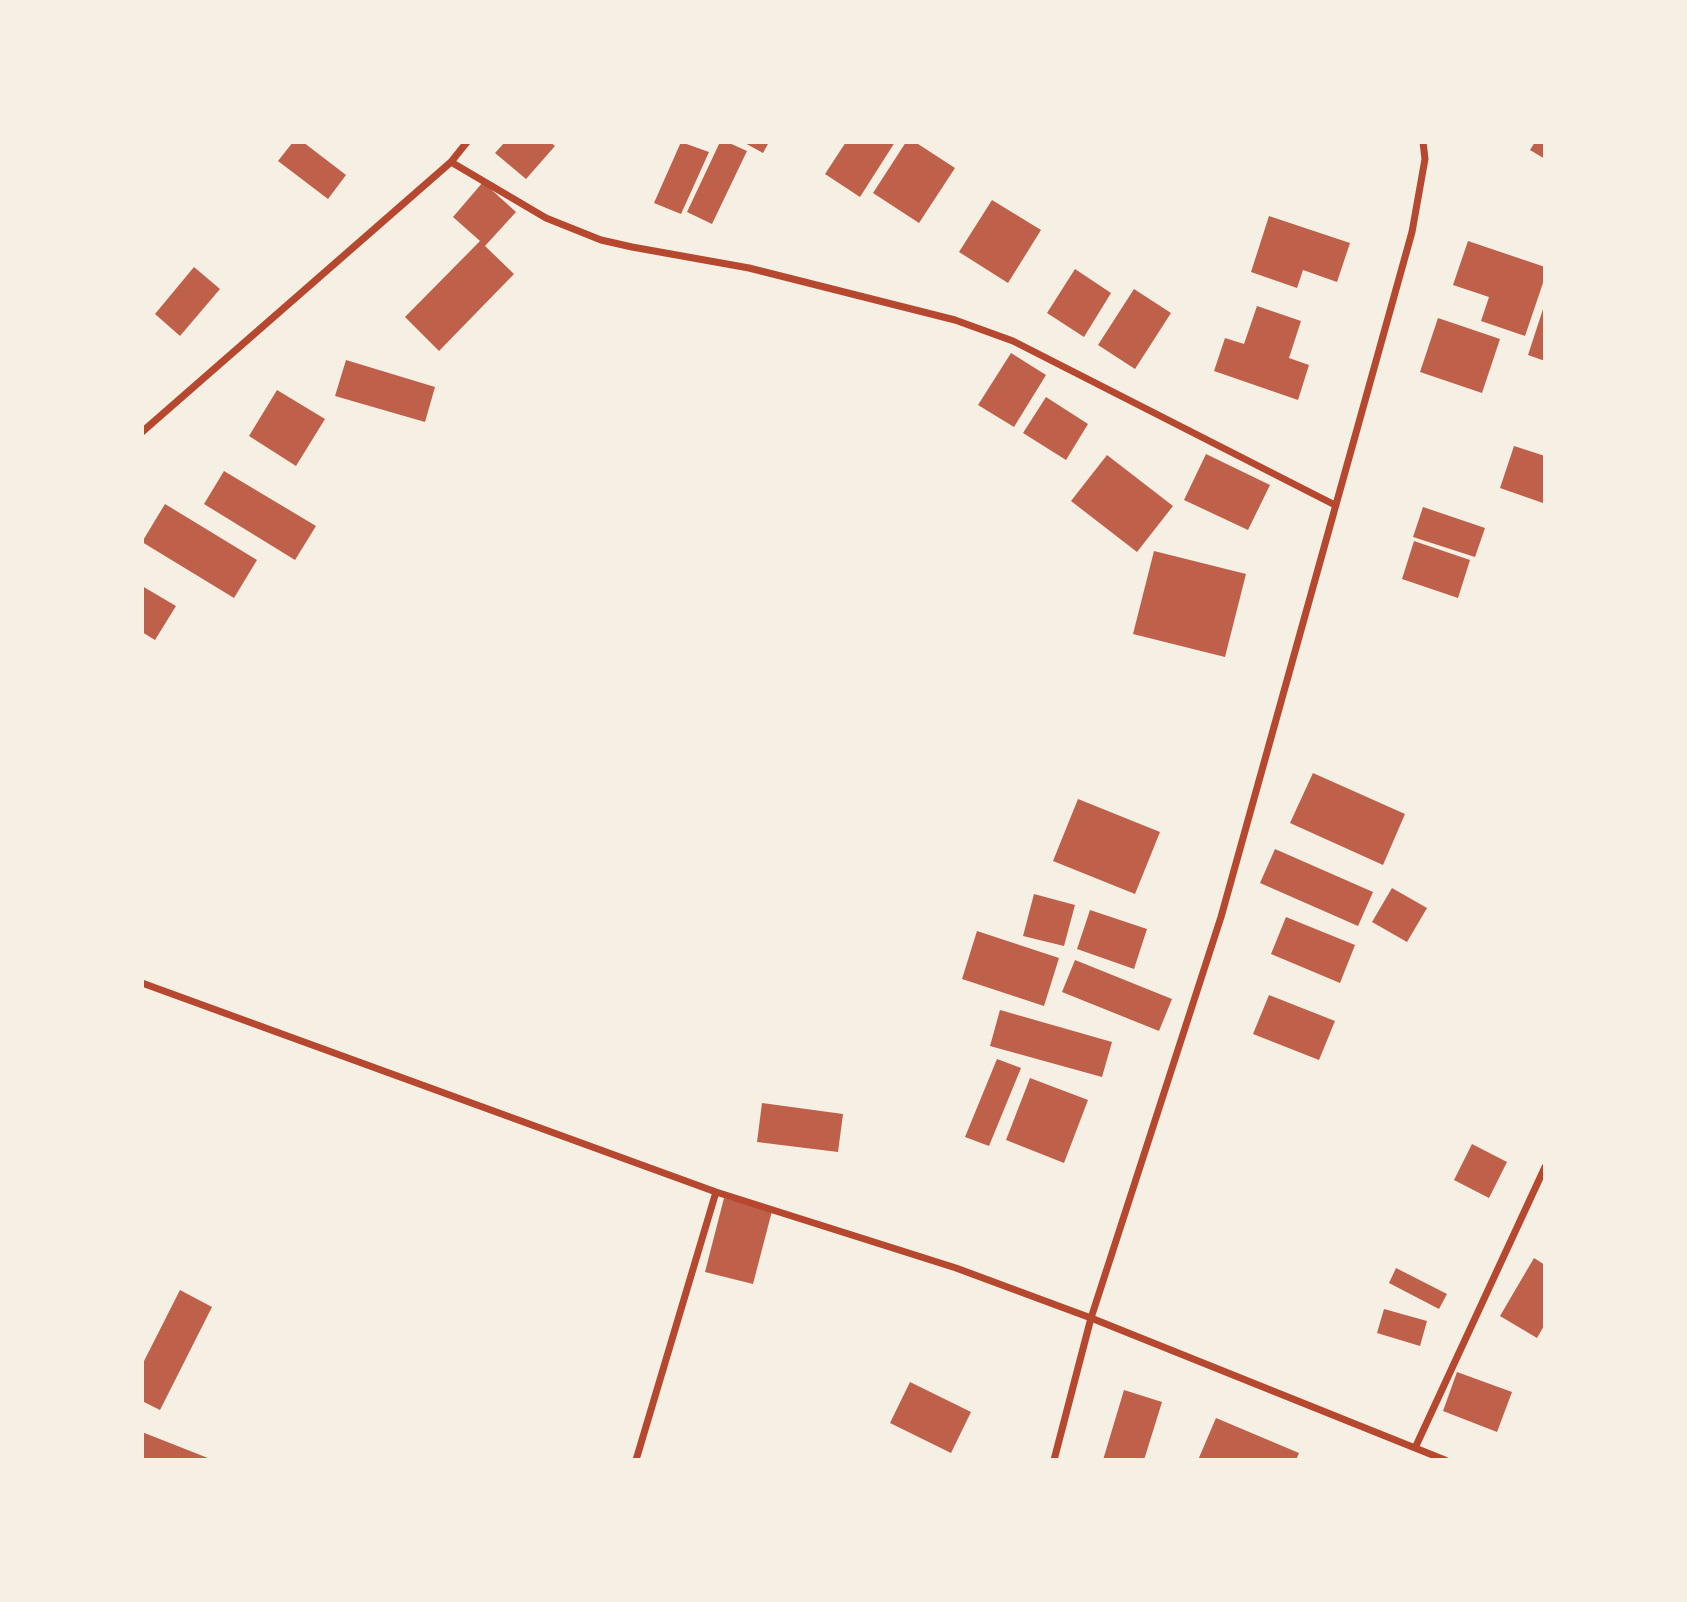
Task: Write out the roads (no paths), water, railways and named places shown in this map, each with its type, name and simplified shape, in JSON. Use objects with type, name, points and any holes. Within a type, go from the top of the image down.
[{"type":"street","points":[[142,432],[450,162],[467,142]]},
{"type":"street","points":[[1054,1460],[1091,1318],[1221,917],[1412,232],[1425,159],[1423,142]]},
{"type":"street","points":[[450,162],[546,218],[601,240],[749,268],[955,320],[1013,341],[1335,505]]},
{"type":"street","points":[[142,983],[716,1192],[956,1268],[1091,1318],[1445,1460]]},
{"type":"street","points":[[1415,1448],[1545,1167]]},
{"type":"street","points":[[636,1460],[716,1192]]}]
